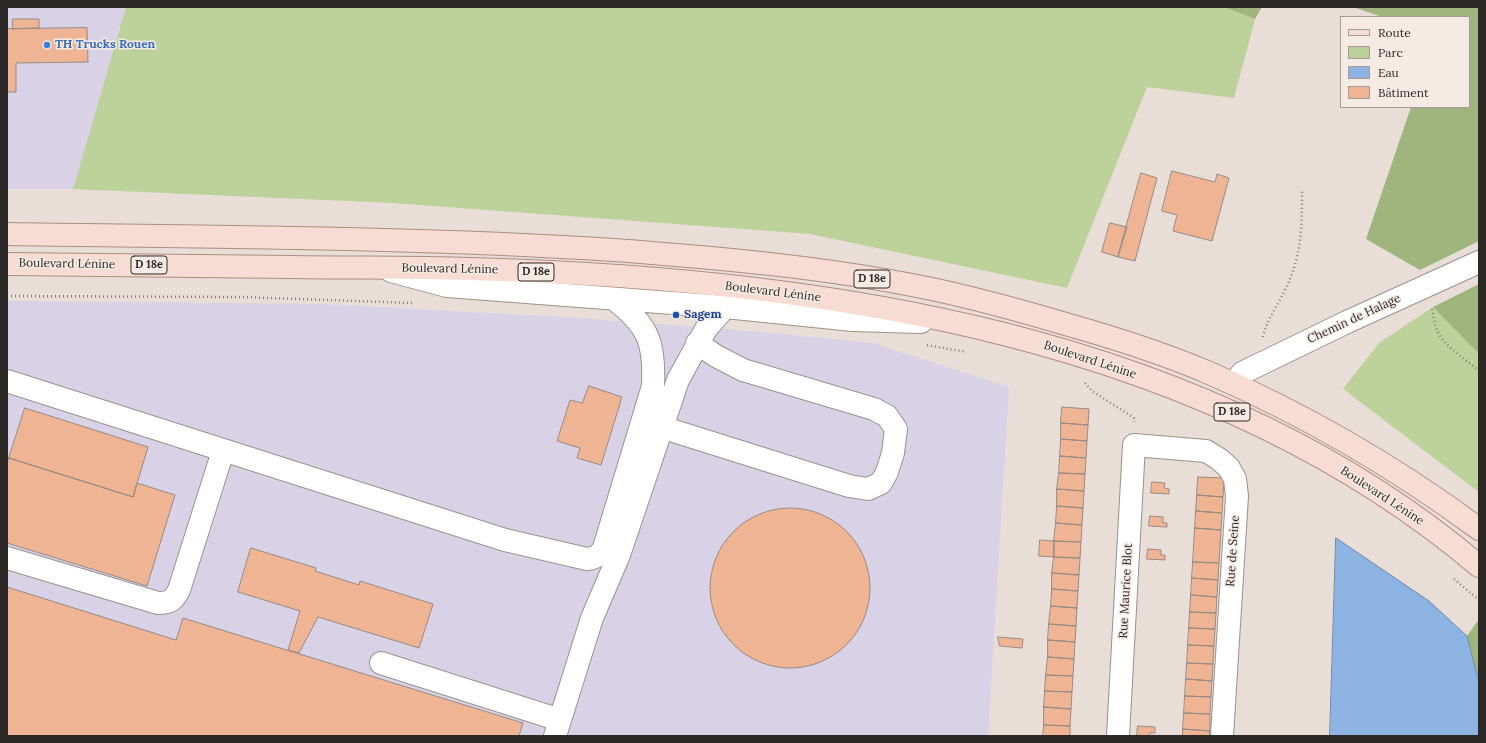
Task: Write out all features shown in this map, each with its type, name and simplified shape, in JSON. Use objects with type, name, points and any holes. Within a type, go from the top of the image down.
[{"type":"main road","name":"D 18e","points":[[7,234],[501,243],[698,256],[832,272],[926,288],[1007,307],[1118,339],[1203,370],[1345,440],[1426,490],[1479,529]]},
{"type":"main road","name":"Boulevard Lénine","points":[[7,264],[470,269],[594,274],[790,293],[896,311],[999,332],[1083,356],[1192,395],[1258,423],[1338,467],[1407,511],[1479,566]]},
{"type":"street","name":"Chemin de Halage","points":[[1234,384],[1242,373],[1427,285],[1479,262]]},
{"type":"street","points":[[376,268],[447,286],[725,307],[853,320],[955,323]]},
{"type":"street","points":[[7,380],[505,540],[587,559],[594,559],[604,548],[653,386],[654,361],[651,346],[635,316],[614,299]]},
{"type":"street","points":[[381,663],[558,728],[592,618],[619,555],[678,380],[706,329],[725,307]]},
{"type":"street","points":[[662,427],[849,486],[868,489],[881,483],[887,472],[893,453],[896,429],[888,416],[874,410],[743,370],[716,356],[697,343]]},
{"type":"street","name":"Rue Maurice Blot","points":[[1118,736],[1134,445]]},
{"type":"street","name":"Rue de Seine","points":[[1134,445],[1206,451],[1219,459],[1229,468],[1235,479],[1237,496],[1222,736]]},
{"type":"street","points":[[7,558],[158,603],[168,603],[174,600],[179,590],[223,450]]},
{"type":"street","points":[[505,540],[573,569],[589,574],[598,574],[606,571],[614,565]]},
{"type":"path","points":[[1257,366],[1264,332],[1290,280],[1299,250],[1302,231],[1302,189]]},
{"type":"path","points":[[1427,285],[1437,330],[1447,346],[1467,359],[1479,371]]},
{"type":"path","points":[[1080,379],[1092,391],[1134,418],[1134,445]]},
{"type":"shaded area","points":[[7,7],[126,7],[73,189],[7,189]]},
{"type":"shaded area","points":[[7,301],[325,304],[580,318],[760,332],[873,343],[1009,387],[988,736],[7,736]]},
{"type":"green space","points":[[126,7],[1224,7],[1255,19],[1234,98],[1147,87],[1067,288],[810,234],[393,203],[73,189]]},
{"type":"green space","points":[[1224,7],[1262,7],[1255,19]]},
{"type":"green space","points":[[1353,7],[1479,7],[1479,241],[1420,270],[1366,239],[1411,108],[1470,108],[1470,16],[1379,16]]},
{"type":"green space","points":[[1479,284],[1479,354],[1433,307]]},
{"type":"green space","points":[[1433,307],[1479,354],[1479,492],[1343,389],[1379,343]]},
{"type":"green space","points":[[1479,619],[1479,682],[1467,636]]},
{"type":"water","points":[[1336,538],[1429,601],[1467,636],[1479,682],[1479,736],[1330,736]]},
{"type":"building","points":[[13,19],[39,19],[39,28],[13,29]]},
{"type":"building","name":"TH Trucks Rouen","points":[[87,28],[88,62],[16,63],[16,92],[7,92],[7,29]]},
{"type":"building","points":[[1172,171],[1215,182],[1217,174],[1229,178],[1212,241],[1173,231],[1177,215],[1162,211]]},
{"type":"building","points":[[1141,173],[1157,178],[1135,261],[1118,257]]},
{"type":"building","points":[[1110,223],[1127,227],[1118,257],[1102,252]]},
{"type":"building","points":[[589,386],[622,397],[601,465],[577,458],[580,448],[557,441],[570,400],[582,403]]},
{"type":"building","points":[[1062,407],[1089,409],[1088,425],[1061,423]]},
{"type":"building","points":[[25,408],[148,447],[133,497],[9,458]]},
{"type":"building","points":[[1061,423],[1088,425],[1087,441],[1061,439]]},
{"type":"building","points":[[1061,439],[1087,441],[1086,458],[1060,456]]},
{"type":"building","points":[[1060,456],[1086,458],[1085,474],[1059,473]]},
{"type":"building","points":[[9,458],[133,497],[137,483],[175,495],[147,586],[7,543],[7,464]]},
{"type":"building","points":[[1059,473],[1085,474],[1084,491],[1057,489]]},
{"type":"building","points":[[1198,477],[1224,478],[1223,497],[1197,495]]},
{"type":"building","points":[[1152,482],[1165,483],[1164,488],[1169,489],[1169,494],[1151,493]]},
{"type":"building","points":[[1057,489],[1084,491],[1083,508],[1057,506]]},
{"type":"building","points":[[1197,495],[1223,497],[1222,513],[1196,511]]},
{"type":"building","points":[[1057,506],[1083,508],[1082,525],[1056,523]]},
{"type":"building","points":[[790,508],[820,514],[840,526],[852,538],[864,558],[870,588],[864,618],[852,638],[840,650],[820,662],[790,668],[760,662],[740,650],[728,638],[716,618],[710,588],[716,558],[728,538],[740,526],[760,514]]},
{"type":"building","points":[[1196,511],[1222,513],[1221,530],[1195,528]]},
{"type":"building","points":[[1150,516],[1163,517],[1163,523],[1167,523],[1167,527],[1149,526]]},
{"type":"building","points":[[1056,523],[1082,525],[1081,542],[1054,541]]},
{"type":"building","points":[[1195,528],[1221,530],[1219,563],[1193,562]]},
{"type":"building","points":[[1040,540],[1054,541],[1054,557],[1039,556]]},
{"type":"building","points":[[1054,541],[1081,542],[1080,558],[1054,557]]},
{"type":"building","points":[[251,548],[316,568],[315,571],[359,585],[360,581],[433,604],[419,648],[318,617],[299,653],[288,650],[300,611],[238,592]]},
{"type":"building","points":[[1148,549],[1161,550],[1161,555],[1165,555],[1165,560],[1147,559]]},
{"type":"building","points":[[1054,557],[1080,558],[1079,575],[1052,573]]},
{"type":"building","points":[[1193,562],[1219,563],[1218,580],[1192,578]]},
{"type":"building","points":[[1052,573],[1079,575],[1078,591],[1052,589]]},
{"type":"building","points":[[1192,578],[1218,580],[1217,597],[1191,595]]},
{"type":"building","points":[[7,587],[176,640],[183,618],[523,723],[519,736],[7,736]]},
{"type":"building","points":[[1052,589],[1078,591],[1077,608],[1051,606]]},
{"type":"building","points":[[1191,595],[1217,597],[1216,613],[1190,612]]},
{"type":"building","points":[[1051,606],[1077,608],[1076,626],[1049,624]]},
{"type":"building","points":[[1190,612],[1216,613],[1215,629],[1189,628]]},
{"type":"building","points":[[1049,624],[1076,626],[1075,642],[1048,640]]},
{"type":"building","points":[[1189,628],[1215,629],[1214,646],[1188,645]]},
{"type":"building","points":[[998,637],[1023,639],[1022,648],[1000,646]]},
{"type":"building","points":[[1048,640],[1075,642],[1074,659],[1048,657]]},
{"type":"building","points":[[1188,645],[1214,646],[1213,664],[1187,663]]},
{"type":"building","points":[[1048,657],[1074,659],[1073,676],[1046,675]]},
{"type":"building","points":[[1187,663],[1213,664],[1212,681],[1186,679]]},
{"type":"building","points":[[1046,675],[1073,676],[1072,692],[1045,691]]},
{"type":"building","points":[[1186,679],[1212,681],[1211,697],[1185,696]]},
{"type":"building","points":[[1045,691],[1072,692],[1071,709],[1044,707]]},
{"type":"building","points":[[1185,696],[1211,697],[1210,714],[1184,713]]},
{"type":"building","points":[[1044,707],[1071,709],[1070,726],[1044,725]]},
{"type":"building","points":[[1184,713],[1210,714],[1210,731],[1183,729]]},
{"type":"building","points":[[1044,725],[1070,726],[1070,736],[1043,736]]},
{"type":"building","points":[[1138,726],[1155,727],[1155,733],[1150,733],[1150,736],[1137,736]]},
{"type":"building","points":[[1183,729],[1210,731],[1209,736],[1183,736]]},
{"type":"place","name":"TH Trucks Rouen","points":[[47,45]]},
{"type":"place","name":"Sagem","points":[[676,315]]}]
